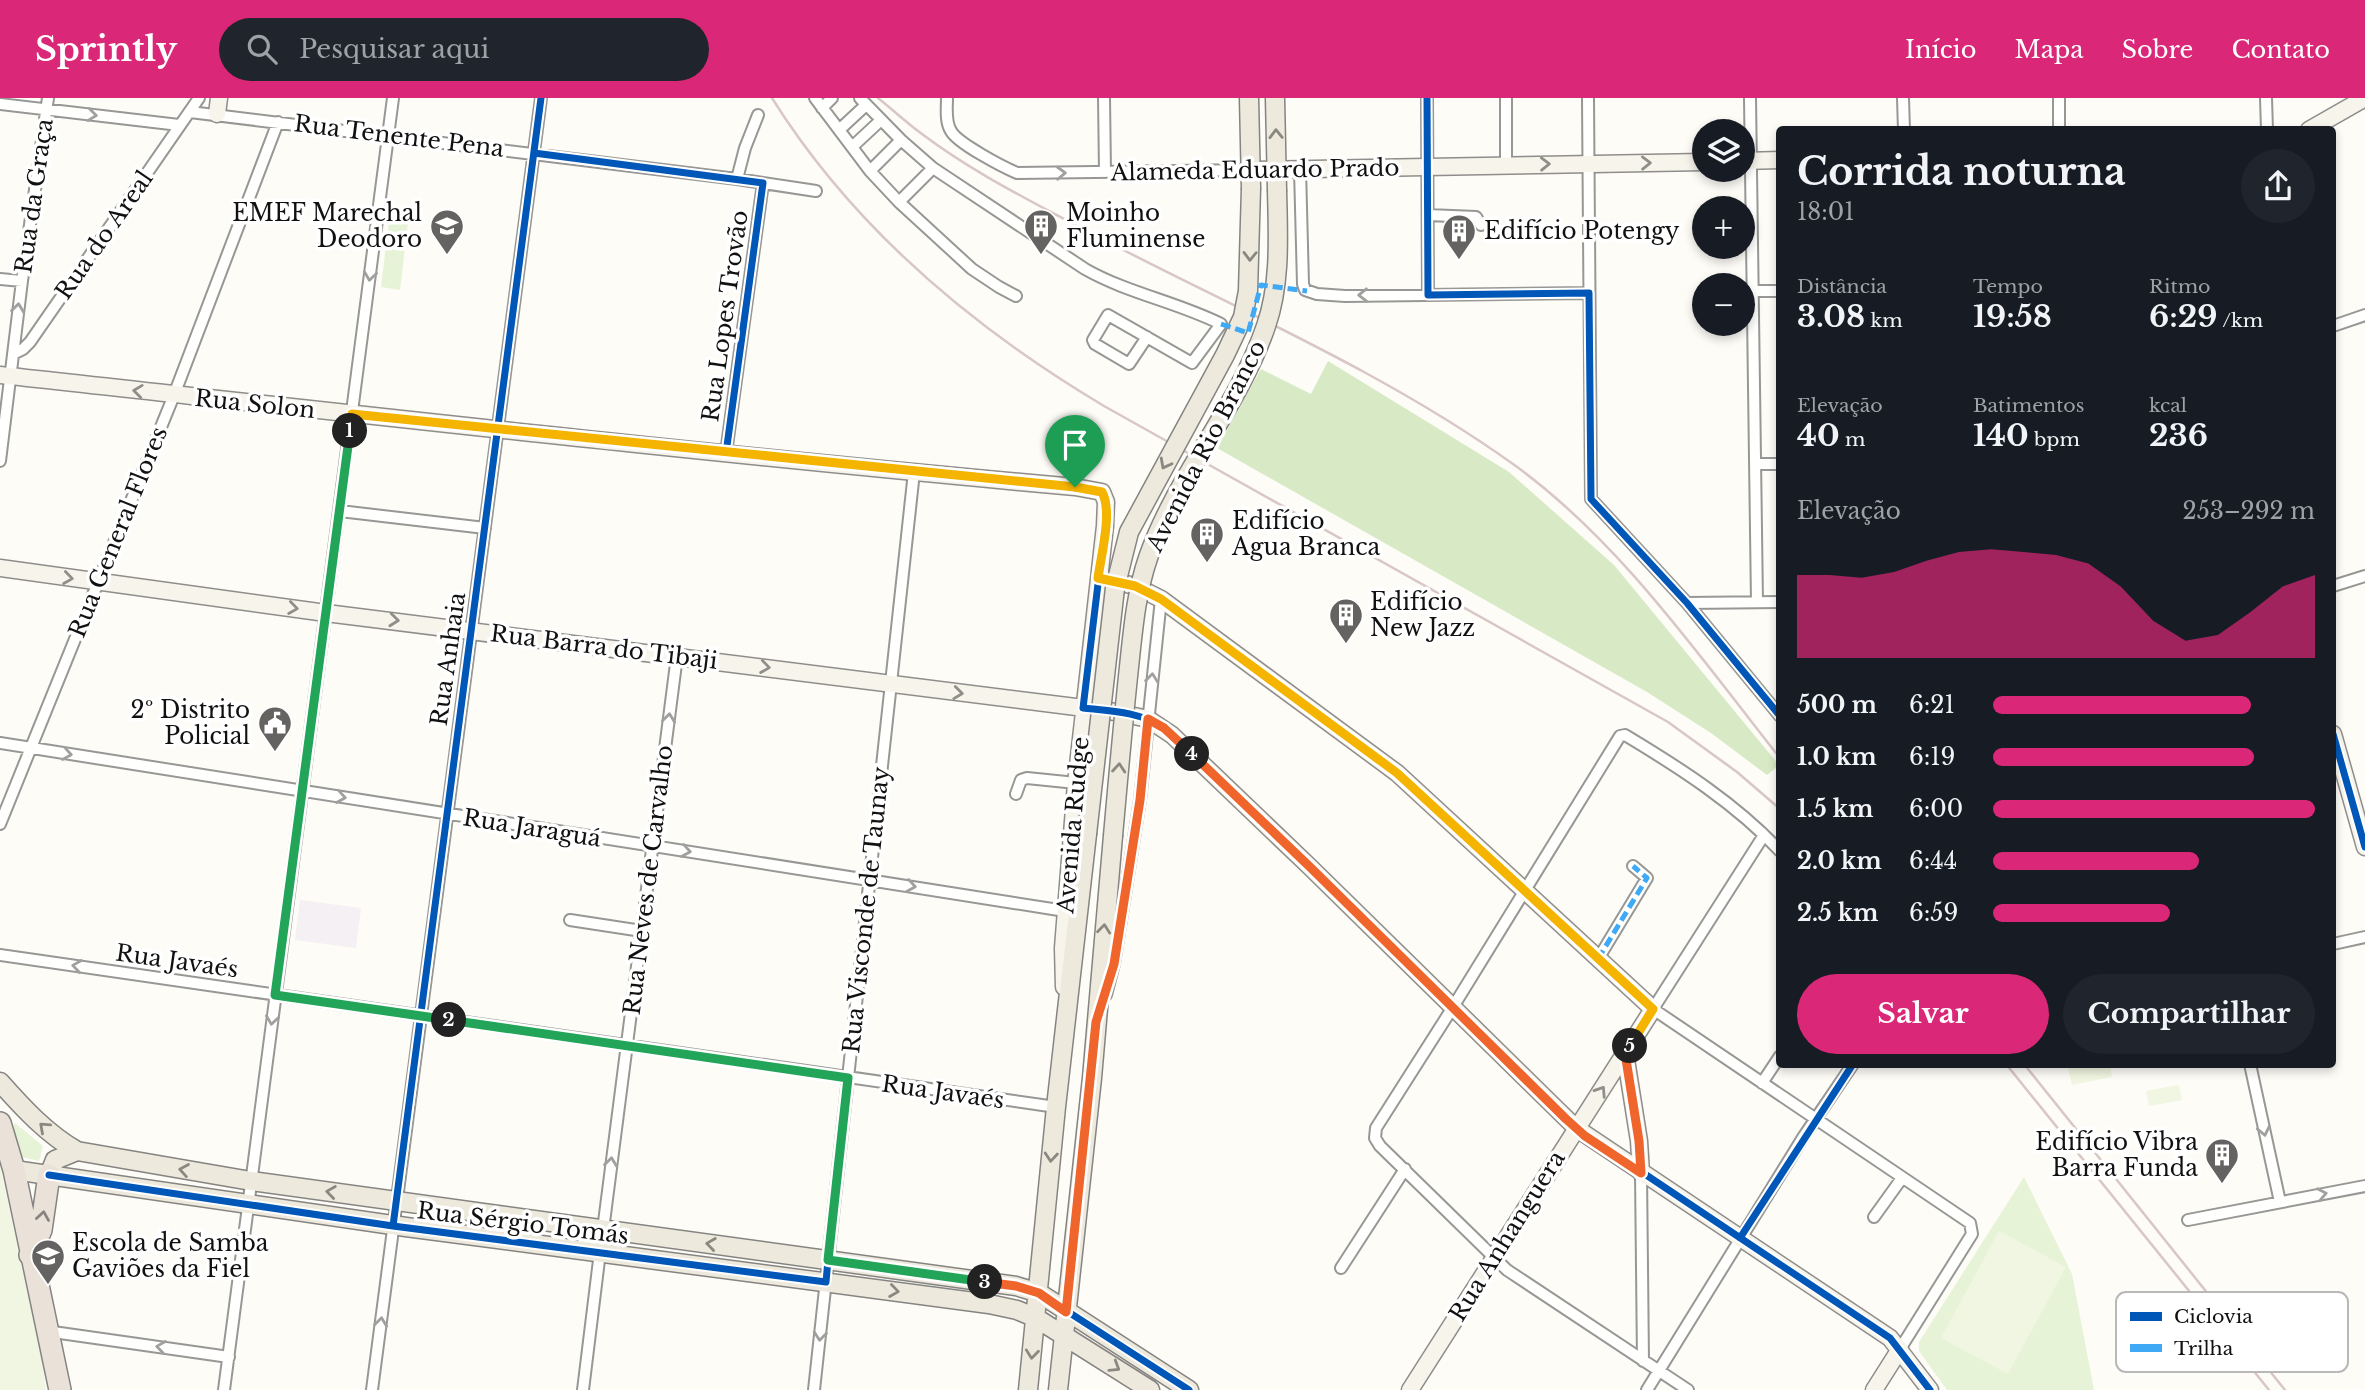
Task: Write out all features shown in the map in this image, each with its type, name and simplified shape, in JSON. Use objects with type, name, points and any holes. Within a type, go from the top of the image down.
[{"type":"highway","points":[[0,1123],[14,1170],[60,1390]]},
{"type":"highway","points":[[30,1255],[41,1230],[49,1175]]},
{"type":"main road","name":"Avenida Rio Branco","points":[[1087,834],[1115,588],[1122,554],[1140,510],[1243,317],[1248,291],[1250,98]]},
{"type":"main road","name":"Avenida Rio Branco","points":[[1113,836],[1141,580],[1168,512],[1249,365],[1266,326],[1279,249],[1275,98]]},
{"type":"main road","name":"Avenida Rudge","points":[[1028,1390],[1087,834]]},
{"type":"main road","name":"Avenida Rudge","points":[[1058,1390],[1113,836]]},
{"type":"main road","name":"Rua Sérgio Tomás","points":[[0,1082],[45,1128],[77,1151],[251,1181],[1016,1286],[1039,1293]]},
{"type":"main road","points":[[49,1175],[55,1160],[77,1151]]},
{"type":"main road","name":"Rua Sérgio Tomás","points":[[14,1170],[393,1226],[989,1304],[1017,1310],[1036,1318],[1150,1390]]},
{"type":"main road","points":[[1039,1293],[1189,1390]]},
{"type":"street","name":"Rua do Areal","points":[[13,354],[30,342],[200,98]]},
{"type":"street","points":[[224,1390],[393,98]]},
{"type":"street","name":"Rua Anhaia","points":[[372,1390],[541,98]]},
{"type":"street","points":[[832,98],[818,103],[870,171],[899,202],[972,269],[1016,296]]},
{"type":"street","name":"Alameda Eduardo Prado","points":[[947,98],[950,131],[999,165],[1023,174],[1105,172],[1251,179],[1276,170],[1300,169],[1692,162]]},
{"type":"street","points":[[1104,98],[1105,172]]},
{"type":"street","points":[[1427,98],[1429,295]]},
{"type":"street","points":[[1506,98],[1506,165]]},
{"type":"street","points":[[1588,98],[1591,499],[1687,603],[1776,711]]},
{"type":"street","points":[[1749,119],[1750,98]]},
{"type":"street","points":[[1903,98],[1904,126]]},
{"type":"street","points":[[2059,98],[2059,126]]},
{"type":"street","points":[[2266,98],[2267,126]]},
{"type":"street","points":[[2316,126],[2365,98]]},
{"type":"street","points":[[839,130],[863,102],[933,168],[1034,237],[1106,281],[1198,313],[1221,324],[1192,363],[1147,337],[1108,315],[1093,340],[1095,344],[1129,364],[1147,337]]},
{"type":"street","points":[[0,104],[47,104],[179,125]]},
{"type":"street","name":"Rua da Graça","points":[[0,461],[5,375],[13,354],[47,104]]},
{"type":"street","name":"Rua Tenente Pena","points":[[190,112],[218,106],[278,122],[816,191]]},
{"type":"street","points":[[737,179],[744,148],[758,115]]},
{"type":"street","points":[[852,147],[881,120]]},
{"type":"street","name":"Rua General Flores","points":[[0,824],[174,395],[278,122]]},
{"type":"street","points":[[870,171],[901,140]]},
{"type":"street","points":[[1755,161],[1776,160]]},
{"type":"street","points":[[899,202],[933,168]]},
{"type":"street","points":[[1300,169],[1303,284],[1307,291],[1324,295],[1589,293]]},
{"type":"street","points":[[1748,182],[1752,273]]},
{"type":"street","name":"Rua Lopes Trovão","points":[[726,453],[763,183]]},
{"type":"street","points":[[1428,215],[1476,217],[1481,226]]},
{"type":"street","points":[[0,279],[22,281]]},
{"type":"street","points":[[1755,291],[1776,291]]},
{"type":"street","points":[[2336,325],[2365,315]]},
{"type":"street","points":[[1754,336],[1757,602]]},
{"type":"street","name":"Rua Solon","points":[[5,375],[352,414],[1095,489],[1105,496],[1105,526]]},
{"type":"street","points":[[1756,464],[1776,464]]},
{"type":"street","name":"Rua Visconde de Taunay","points":[[814,1390],[914,472]]},
{"type":"street","points":[[341,511],[485,528]]},
{"type":"street","name":"Avenida Rudge","points":[[1068,1000],[1063,970],[1065,911],[1083,708],[1105,526]]},
{"type":"street","name":"Rua Barra do Tibaji","points":[[0,568],[326,613],[1116,712],[1148,719]]},
{"type":"street","points":[[2336,585],[2365,576]]},
{"type":"street","points":[[1098,578],[1135,586],[1161,599],[1387,765],[1653,1009],[1970,1223],[1972,1234],[1874,1390]]},
{"type":"street","name":"Avenida Rudge","points":[[1096,1022],[1114,964],[1140,800],[1161,599]]},
{"type":"street","points":[[1687,603],[1776,602]]},
{"type":"street","name":"Rua Neves de Carvalho","points":[[603,1230],[677,656]]},
{"type":"street","points":[[1148,719],[1172,734],[1576,1128],[1891,1338],[1930,1390]]},
{"type":"street","points":[[1688,1390],[1518,1278],[1380,1146],[1375,1133],[1380,1118],[1453,1007],[1620,736],[1625,735],[1724,801],[1776,847]]},
{"type":"street","name":"Rua Jaraguá","points":[[0,743],[1065,911]]},
{"type":"street","points":[[2338,769],[2365,847]]},
{"type":"street","points":[[1016,794],[1021,780],[1027,778],[1076,783]]},
{"type":"street","name":"Rua Anhanguera","points":[[1410,1390],[1764,835]]},
{"type":"street","points":[[1598,959],[1647,878],[1633,866]]},
{"type":"street","points":[[570,920],[642,931]]},
{"type":"street","points":[[2336,943],[2365,937]]},
{"type":"street","name":"Rua Javaés","points":[[0,955],[1056,1107]]},
{"type":"street","points":[[1625,1053],[1639,1141],[1641,1173],[1643,1361]]},
{"type":"street","points":[[1762,1083],[1776,1062]]},
{"type":"street","points":[[1647,1390],[1815,1119],[1850,1068]]},
{"type":"street","points":[[2251,1068],[2280,1202]]},
{"type":"street","points":[[1613,1154],[1629,1156],[1639,1141]]},
{"type":"street","points":[[1341,1268],[1405,1169]]},
{"type":"street","points":[[1874,1217],[1902,1178]]},
{"type":"street","points":[[2188,1220],[2365,1186]]},
{"type":"street","points":[[583,1390],[600,1252]]},
{"type":"street","points":[[46,1331],[229,1357]]},
{"type":"shaded area","points":[[300,900],[361,908],[356,948],[295,940]]},
{"type":"green space","points":[[390,213],[409,215],[400,290],[381,287]]},
{"type":"green space","points":[[1328,361],[1509,472],[1614,565],[1776,761],[1776,768],[1767,775],[1711,733],[1647,692],[1217,448],[1261,369],[1311,394]]},
{"type":"green space","points":[[2068,1068],[2111,1068],[2112,1077],[2072,1085]]},
{"type":"green space","points":[[2179,1085],[2182,1100],[2149,1106],[2146,1091]]},
{"type":"green space","points":[[15,1123],[43,1146],[39,1161],[22,1157],[13,1128]]},
{"type":"green space","points":[[0,1166],[42,1361],[46,1390],[0,1390]]},
{"type":"green space","points":[[2024,1177],[2072,1274],[2094,1390],[1947,1390],[1919,1351],[1919,1342]]},
{"type":"green space","points":[[1999,1231],[2066,1267],[2008,1374],[1941,1338]]},
{"type":"railway","points":[[772,98],[804,146],[879,232],[920,272],[1008,343],[1104,406],[1668,722],[1737,772],[1776,806]]},
{"type":"railway","points":[[878,98],[916,130],[999,184],[1355,367],[1462,429],[1513,464],[1552,495],[1623,564],[1688,640],[1776,753]]},
{"type":"railway","points":[[2009,1068],[2190,1292]]},
{"type":"railway","points":[[2027,1068],[2207,1292]]},
{"type":"railway","points":[[2254,1372],[2269,1390]]},
{"type":"railway","points":[[2271,1372],[2285,1390]]},
{"type":"marked path","points":[[1221,324],[1248,333],[1261,285],[1307,291]]},
{"type":"marked path","points":[[1598,959],[1647,878],[1633,866]]},
{"type":"cycle path","points":[[393,1226],[541,98]]},
{"type":"cycle path","points":[[1427,98],[1428,295],[1589,293],[1591,499],[1687,603],[1776,711]]},
{"type":"cycle path","points":[[534,153],[763,183],[726,453],[1075,487],[1102,492],[1106,502],[1105,526],[1083,708],[1136,715],[1164,728],[1576,1128],[1890,1338],[1930,1390]]},
{"type":"cycle path","points":[[2336,745],[2365,847]]},
{"type":"cycle path","points":[[1740,1238],[1850,1068]]},
{"type":"cycle path","points":[[49,1175],[393,1226],[826,1282],[828,1260],[1016,1286],[1039,1293],[1189,1390]]},
{"type":"place","name":"EMEF Marechal Deodoro","points":[[447,256]]},
{"type":"place","name":"Moinho Fluminense","points":[[1041,256]]},
{"type":"place","name":"Edifício Potengy","points":[[1459,261]]},
{"type":"place","name":"Edifício Agua Branca","points":[[1207,564]]},
{"type":"place","name":"Edifício New Jazz","points":[[1346,645]]},
{"type":"place","name":"2º Distrito Policial","points":[[275,753]]},
{"type":"place","name":"Edifício Vibra Barra Funda","points":[[2222,1185]]},
{"type":"place","name":"Escola de Samba Gaviões da Fiel","points":[[48,1286]]},
{"type":"route","points":[[352,414],[1075,487],[1095,489],[1105,496],[1105,526],[1098,578],[1135,586],[1161,599],[1387,765],[1653,1009],[1625,1053],[1639,1141],[1641,1173],[1576,1128],[1253,811],[1172,734],[1148,719],[1140,800],[1114,964],[1096,1022],[1066,1312],[1039,1293],[1016,1286],[828,1260],[848,1078],[275,995],[352,414]]}]
